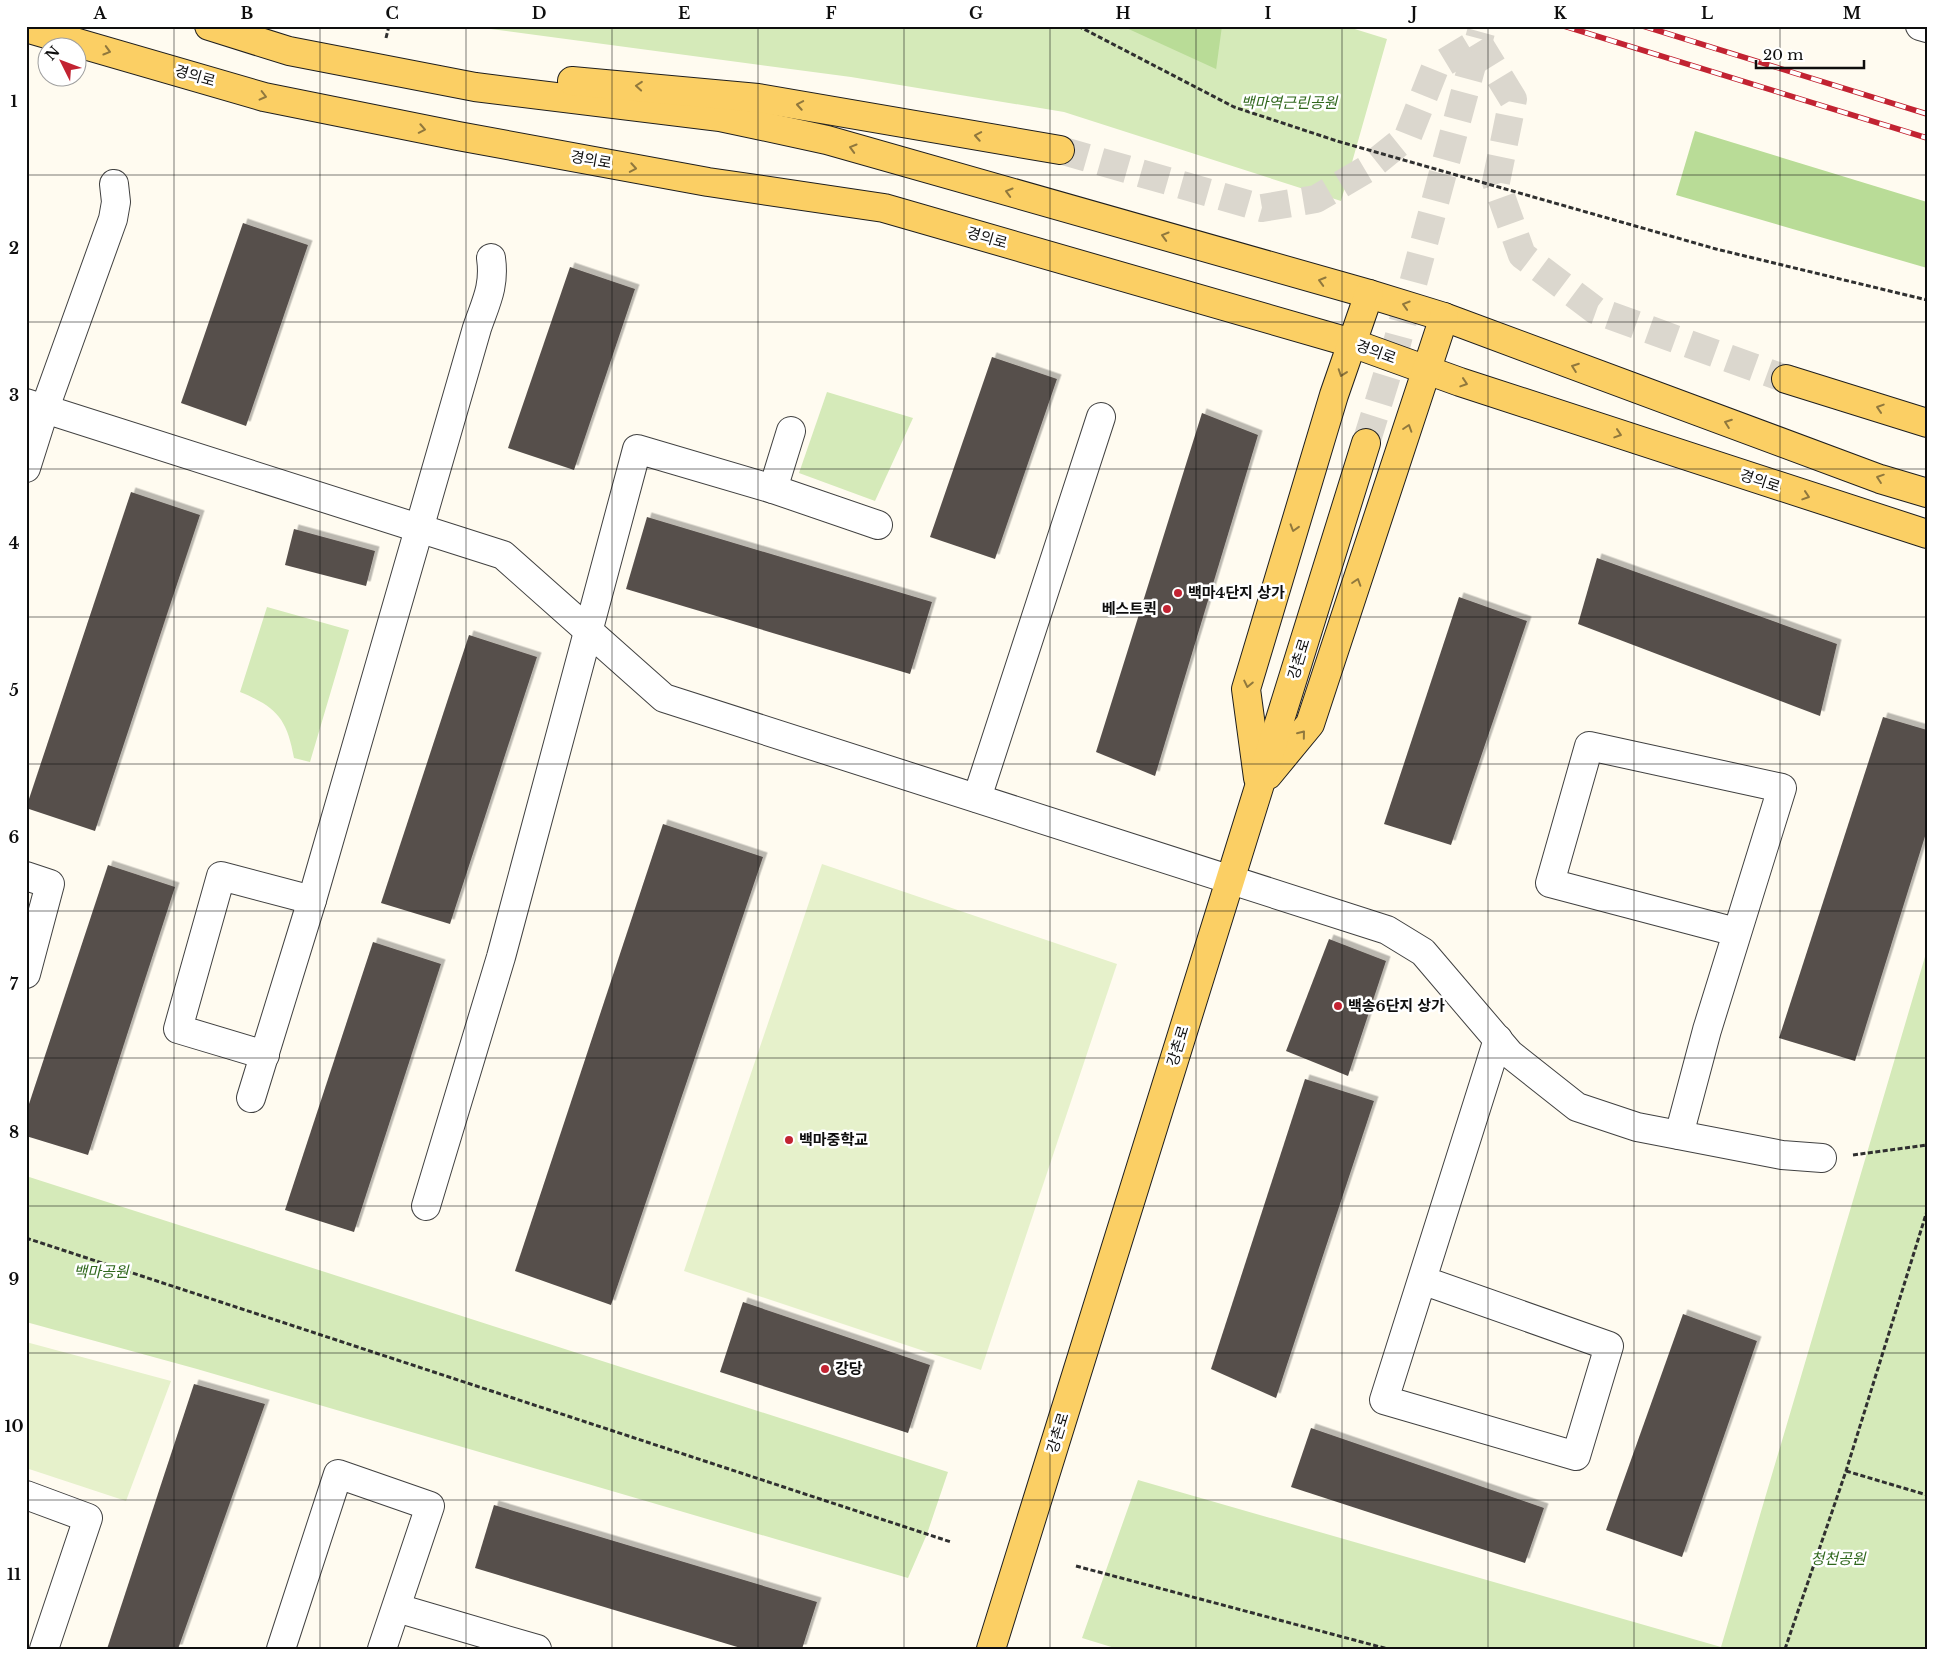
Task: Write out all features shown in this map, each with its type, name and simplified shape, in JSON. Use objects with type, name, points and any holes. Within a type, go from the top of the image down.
[{"type":"main road","points":[[209,26],[289,52],[475,87],[720,117],[827,140],[1444,317],[1880,478],[1927,493]]},
{"type":"main road","name":"경의로","points":[[26,28],[264,97],[458,136],[708,182],[884,208],[1352,343],[1427,371],[1927,534]]},
{"type":"main road","points":[[289,52],[506,76],[758,98],[1060,150]]},
{"type":"main road","points":[[1260,785],[1246,689],[1334,395],[1369,294]]},
{"type":"main road","points":[[1260,785],[1310,724],[1444,317]]},
{"type":"main road","points":[[1786,379],[1927,423]]},
{"type":"main road","name":"강촌로","points":[[991,1649],[1366,443]]},
{"type":"street","points":[[1920,26],[1927,28]]},
{"type":"street","points":[[26,468],[36,406],[112,219],[116,202],[114,184]]},
{"type":"street","points":[[252,1098],[312,900],[477,328],[489,294],[493,276],[491,258]]},
{"type":"street","points":[[36,406],[418,530],[502,555],[664,698],[1387,930],[1422,952],[1510,1054],[1577,1107],[1637,1127],[1782,1155],[1822,1158]]},
{"type":"street","points":[[977,798],[1101,417]]},
{"type":"street","points":[[773,489],[791,431]]},
{"type":"street","points":[[426,1206],[500,957],[637,448],[773,489],[878,525]]},
{"type":"street","points":[[1679,1135],[1736,932],[1782,788],[1589,746],[1550,883],[1736,932]]},
{"type":"street","points":[[26,876],[50,884],[26,974]]},
{"type":"street","points":[[264,1055],[178,1030],[222,876],[312,900]]},
{"type":"street","points":[[1422,1280],[1609,1346],[1576,1456],[1384,1400],[1498,1039]]},
{"type":"street","points":[[281,1649],[338,1474],[430,1506],[382,1649]]},
{"type":"street","points":[[26,1495],[88,1518],[44,1649]]},
{"type":"street","points":[[397,1608],[537,1649]]},
{"type":"path","points":[[386,38],[389,26]]},
{"type":"path","points":[[1078,26],[1234,106],[1337,141],[1716,249],[1927,300]]},
{"type":"path","points":[[1822,1158],[1927,1145]]},
{"type":"path","points":[[1784,1649],[1846,1470],[1927,1211]]},
{"type":"path","points":[[26,1238],[951,1542]]},
{"type":"path","points":[[1846,1470],[1927,1494]]},
{"type":"path","points":[[1076,1566],[1388,1649]]},
{"type":"green space","name":"백마역근린공원","points":[[468,26],[1345,26],[1387,39],[1341,201],[1064,112],[851,77]]},
{"type":"green space","points":[[1122,26],[1222,26],[1216,70],[1216,69]]},
{"type":"green space","points":[[1695,131],[1927,202],[1927,268],[1676,195]]},
{"type":"green space","points":[[827,392],[913,418],[875,501],[799,473]]},
{"type":"green space","points":[[267,607],[349,630],[310,762],[294,758],[284,724],[272,709],[240,692]]},
{"type":"green space","points":[[822,864],[1117,964],[981,1370],[684,1271]]},
{"type":"green space","name":"청천공원","points":[[1927,950],[1927,1445],[1925,1451],[1927,1452],[1927,1649],[1118,1649],[1082,1638],[1138,1480],[1721,1647]]},
{"type":"green space","name":"백마공원","points":[[26,1176],[948,1472],[927,1534],[908,1578],[197,1369],[26,1322]]},
{"type":"green space","points":[[26,1342],[171,1381],[126,1501],[26,1468]]},
{"type":"building","points":[[243,223],[308,245],[246,426],[181,403]]},
{"type":"building","points":[[570,267],[635,289],[574,470],[508,448]]},
{"type":"building","points":[[992,357],[1057,379],[995,559],[930,537]]},
{"type":"building","name":"백마4단지 상가","points":[[1202,413],[1258,435],[1155,776],[1096,752]]},
{"type":"building","points":[[131,492],[200,515],[95,831],[26,808]]},
{"type":"building","points":[[647,517],[932,602],[910,674],[626,589]]},
{"type":"building","points":[[294,529],[375,551],[366,586],[285,565]]},
{"type":"building","points":[[1597,558],[1837,644],[1820,716],[1578,624]]},
{"type":"building","points":[[1459,597],[1527,621],[1451,845],[1384,824]]},
{"type":"building","points":[[469,635],[537,657],[450,924],[381,903]]},
{"type":"building","points":[[1883,717],[1927,730],[1927,830],[1855,1061],[1779,1038]]},
{"type":"building","points":[[663,824],[763,857],[611,1305],[515,1271]]},
{"type":"building","points":[[108,865],[175,887],[88,1155],[26,1136],[26,1113]]},
{"type":"building","name":"백송6단지 상가","points":[[1329,939],[1386,961],[1348,1076],[1286,1051]]},
{"type":"building","points":[[373,942],[441,964],[354,1232],[285,1210]]},
{"type":"building","points":[[1305,1079],[1374,1101],[1276,1398],[1211,1369]]},
{"type":"building","name":"강당","points":[[743,1302],[930,1365],[908,1433],[720,1372]]},
{"type":"building","points":[[1683,1314],[1757,1341],[1682,1557],[1606,1530]]},
{"type":"building","points":[[194,1384],[265,1404],[178,1649],[107,1649]]},
{"type":"building","points":[[1311,1428],[1544,1508],[1525,1563],[1291,1487]]},
{"type":"building","points":[[494,1505],[817,1602],[802,1649],[744,1649],[475,1568]]},
{"type":"tunnel","points":[[1366,443],[1397,343],[1481,32]]},
{"type":"tunnel","points":[[1478,42],[1513,99],[1496,182],[1522,255],[1595,310],[1786,379]]},
{"type":"tunnel","points":[[1060,150],[1262,208],[1316,199],[1367,169],[1408,136],[1435,68],[1478,42]]},
{"type":"railway","points":[[1564,26],[1927,138]]},
{"type":"railway","points":[[1643,26],[1927,114]]},
{"type":"place","name":"백마4단지 상가","points":[[1178,593]]},
{"type":"place","name":"베스트퀵","points":[[1167,609]]},
{"type":"place","name":"백송6단지 상가","points":[[1338,1006]]},
{"type":"place","name":"백마중학교","points":[[789,1140]]},
{"type":"place","name":"강당","points":[[825,1369]]}]
